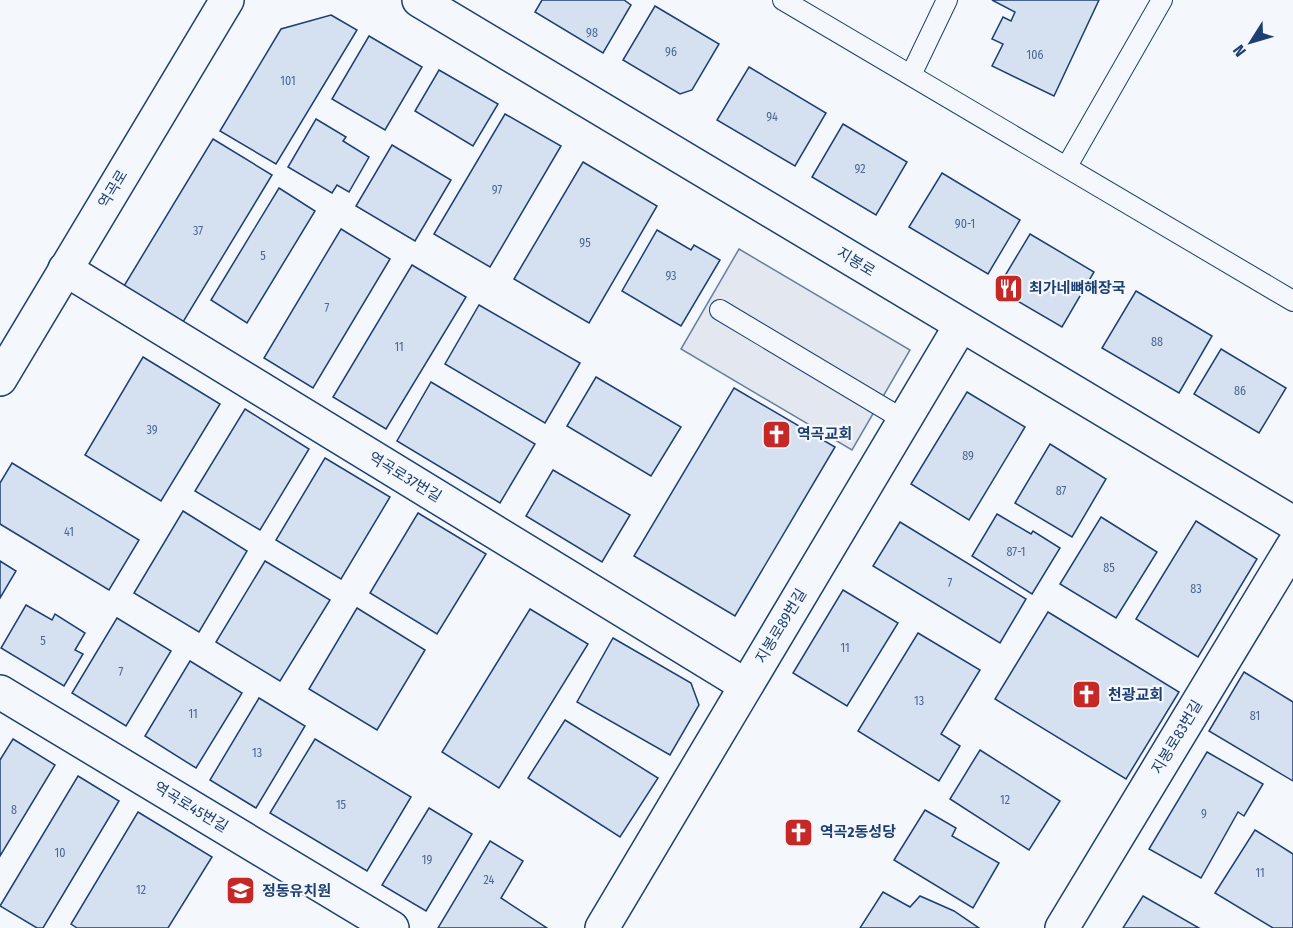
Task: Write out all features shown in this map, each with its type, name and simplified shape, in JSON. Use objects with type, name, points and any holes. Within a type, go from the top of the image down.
[{"type":"street","name":"역곡로","points":[[0,379],[227,0]]},
{"type":"street","name":"지봉로","points":[[420,0],[1293,523]]},
{"type":"street","name":"역곡로37번길","points":[[65,269],[746,685]]},
{"type":"street","name":"지봉로89번길","points":[[602,928],[961,325]]},
{"type":"street","name":"지봉로83번길","points":[[1062,928],[1293,546]]},
{"type":"street","name":"역곡로45번길","points":[[0,692],[385,926]]},
{"type":"lane","points":[[783,0],[1293,301]]},
{"type":"lane","points":[[911,75],[948,0]]},
{"type":"lane","points":[[1067,166],[1162,0]]},
{"type":"lane","points":[[720,310],[904,420]]},
{"type":"shaded area","points":[[739,249],[910,350],[852,450],[681,349]]},
{"type":"building","points":[[542,0],[624,0],[631,5],[603,53],[535,12]]},
{"type":"building","points":[[992,0],[1099,0],[1054,96],[992,66],[1003,44],[992,39],[1003,17],[1011,21],[1015,12]]},
{"type":"building","points":[[655,6],[719,44],[692,90],[680,94],[623,60]]},
{"type":"building","points":[[331,15],[357,30],[276,164],[220,131],[281,29]]},
{"type":"building","points":[[369,36],[422,67],[385,130],[332,99]]},
{"type":"building","points":[[749,67],[826,113],[795,166],[717,120]]},
{"type":"building","points":[[439,70],[498,104],[473,146],[415,111]]},
{"type":"building","points":[[505,114],[561,146],[490,267],[434,234]]},
{"type":"building","points":[[316,119],[346,137],[343,141],[369,157],[349,192],[337,185],[332,193],[288,167]]},
{"type":"building","points":[[843,124],[907,162],[876,215],[812,177]]},
{"type":"building","points":[[213,139],[272,175],[183,322],[124,286]]},
{"type":"building","points":[[392,145],[451,180],[415,241],[356,206]]},
{"type":"building","points":[[583,162],[657,206],[589,323],[514,279]]},
{"type":"building","points":[[942,173],[1020,220],[988,274],[909,227]]},
{"type":"building","points":[[279,188],[315,211],[247,323],[211,300]]},
{"type":"building","points":[[341,229],[390,259],[313,388],[264,358]]},
{"type":"building","points":[[657,230],[691,250],[694,245],[720,260],[681,326],[622,291]]},
{"type":"building","points":[[1030,234],[1094,272],[1062,327],[997,289]]},
{"type":"building","points":[[412,265],[466,297],[386,429],[333,397]]},
{"type":"building","points":[[1136,291],[1212,336],[1179,393],[1102,348]]},
{"type":"building","points":[[479,305],[580,363],[545,423],[445,364]]},
{"type":"building","points":[[1221,349],[1286,388],[1259,433],[1194,394]]},
{"type":"building","points":[[143,357],[220,404],[161,501],[85,455]]},
{"type":"building","points":[[596,377],[681,427],[651,476],[567,426]]},
{"type":"building","points":[[431,382],[535,444],[500,503],[397,441]]},
{"type":"building","points":[[734,388],[835,447],[735,616],[634,556]]},
{"type":"building","points":[[967,392],[1025,427],[969,520],[911,484]]},
{"type":"building","points":[[245,409],[309,449],[260,530],[195,491]]},
{"type":"building","points":[[1050,444],[1106,479],[1072,537],[1015,503]]},
{"type":"building","points":[[325,458],[390,497],[341,579],[276,540]]},
{"type":"building","points":[[12,463],[139,540],[109,590],[0,524],[0,483]]},
{"type":"building","points":[[553,470],[630,515],[602,562],[526,516]]},
{"type":"building","points":[[183,511],[247,551],[199,632],[134,593]]},
{"type":"building","points":[[418,513],[486,554],[437,634],[370,593]]},
{"type":"building","points":[[997,514],[1031,534],[1033,531],[1060,548],[1032,594],[972,556]]},
{"type":"building","points":[[1101,517],[1157,552],[1116,618],[1060,584]]},
{"type":"building","points":[[1196,521],[1257,559],[1198,657],[1136,619]]},
{"type":"building","points":[[900,522],[1026,599],[1000,643],[873,566]]},
{"type":"building","points":[[0,561],[16,571],[0,598]]},
{"type":"building","points":[[265,561],[330,600],[280,681],[216,642]]},
{"type":"building","points":[[843,590],[898,623],[847,706],[793,673]]},
{"type":"building","points":[[26,605],[52,620],[55,614],[85,633],[75,650],[83,654],[64,686],[1,648]]},
{"type":"building","points":[[357,608],[425,650],[377,730],[309,689]]},
{"type":"building","points":[[530,609],[588,644],[499,788],[442,752]]},
{"type":"building","name":"천광교회","points":[[1048,612],[1179,692],[1126,779],[995,699]]},
{"type":"building","points":[[117,618],[171,651],[126,726],[72,693]]},
{"type":"building","points":[[918,633],[980,670],[941,734],[960,746],[939,781],[858,731]]},
{"type":"building","points":[[613,638],[691,683],[699,705],[670,755],[577,702]]},
{"type":"building","points":[[190,661],[242,693],[196,768],[145,736]]},
{"type":"building","points":[[1244,672],[1293,702],[1293,781],[1209,731]]},
{"type":"building","points":[[259,698],[305,726],[256,808],[210,780]]},
{"type":"building","points":[[565,720],[658,778],[620,837],[528,778]]},
{"type":"building","points":[[13,739],[55,765],[0,856],[0,760]]},
{"type":"building","points":[[315,739],[411,797],[367,871],[270,813]]},
{"type":"building","points":[[980,750],[1060,801],[1029,850],[950,799]]},
{"type":"building","points":[[1207,752],[1263,784],[1244,816],[1238,812],[1201,878],[1149,849]]},
{"type":"building","points":[[78,776],[119,801],[43,928],[37,928],[0,906]]},
{"type":"building","points":[[429,808],[472,834],[426,911],[382,885]]},
{"type":"building","points":[[925,810],[956,828],[952,836],[999,863],[973,908],[894,860]]},
{"type":"building","points":[[138,812],[212,857],[168,928],[77,928],[71,924]]},
{"type":"building","points":[[1255,830],[1293,854],[1293,928],[1273,928],[1215,893]]},
{"type":"building","points":[[490,841],[523,861],[501,898],[547,928],[438,928]]},
{"type":"building","points":[[883,892],[910,907],[920,896],[954,911],[979,928],[860,928]]},
{"type":"building","points":[[1143,896],[1199,928],[1123,928]]},
{"type":"place","name":"최가네뼈해장국","points":[[1008,288]]},
{"type":"place","name":"역곡교회","points":[[776,434]]},
{"type":"place","name":"천광교회","points":[[1087,695]]},
{"type":"place","name":"역곡2동성당","points":[[799,832]]},
{"type":"place","name":"정동유치원","points":[[241,891]]}]
